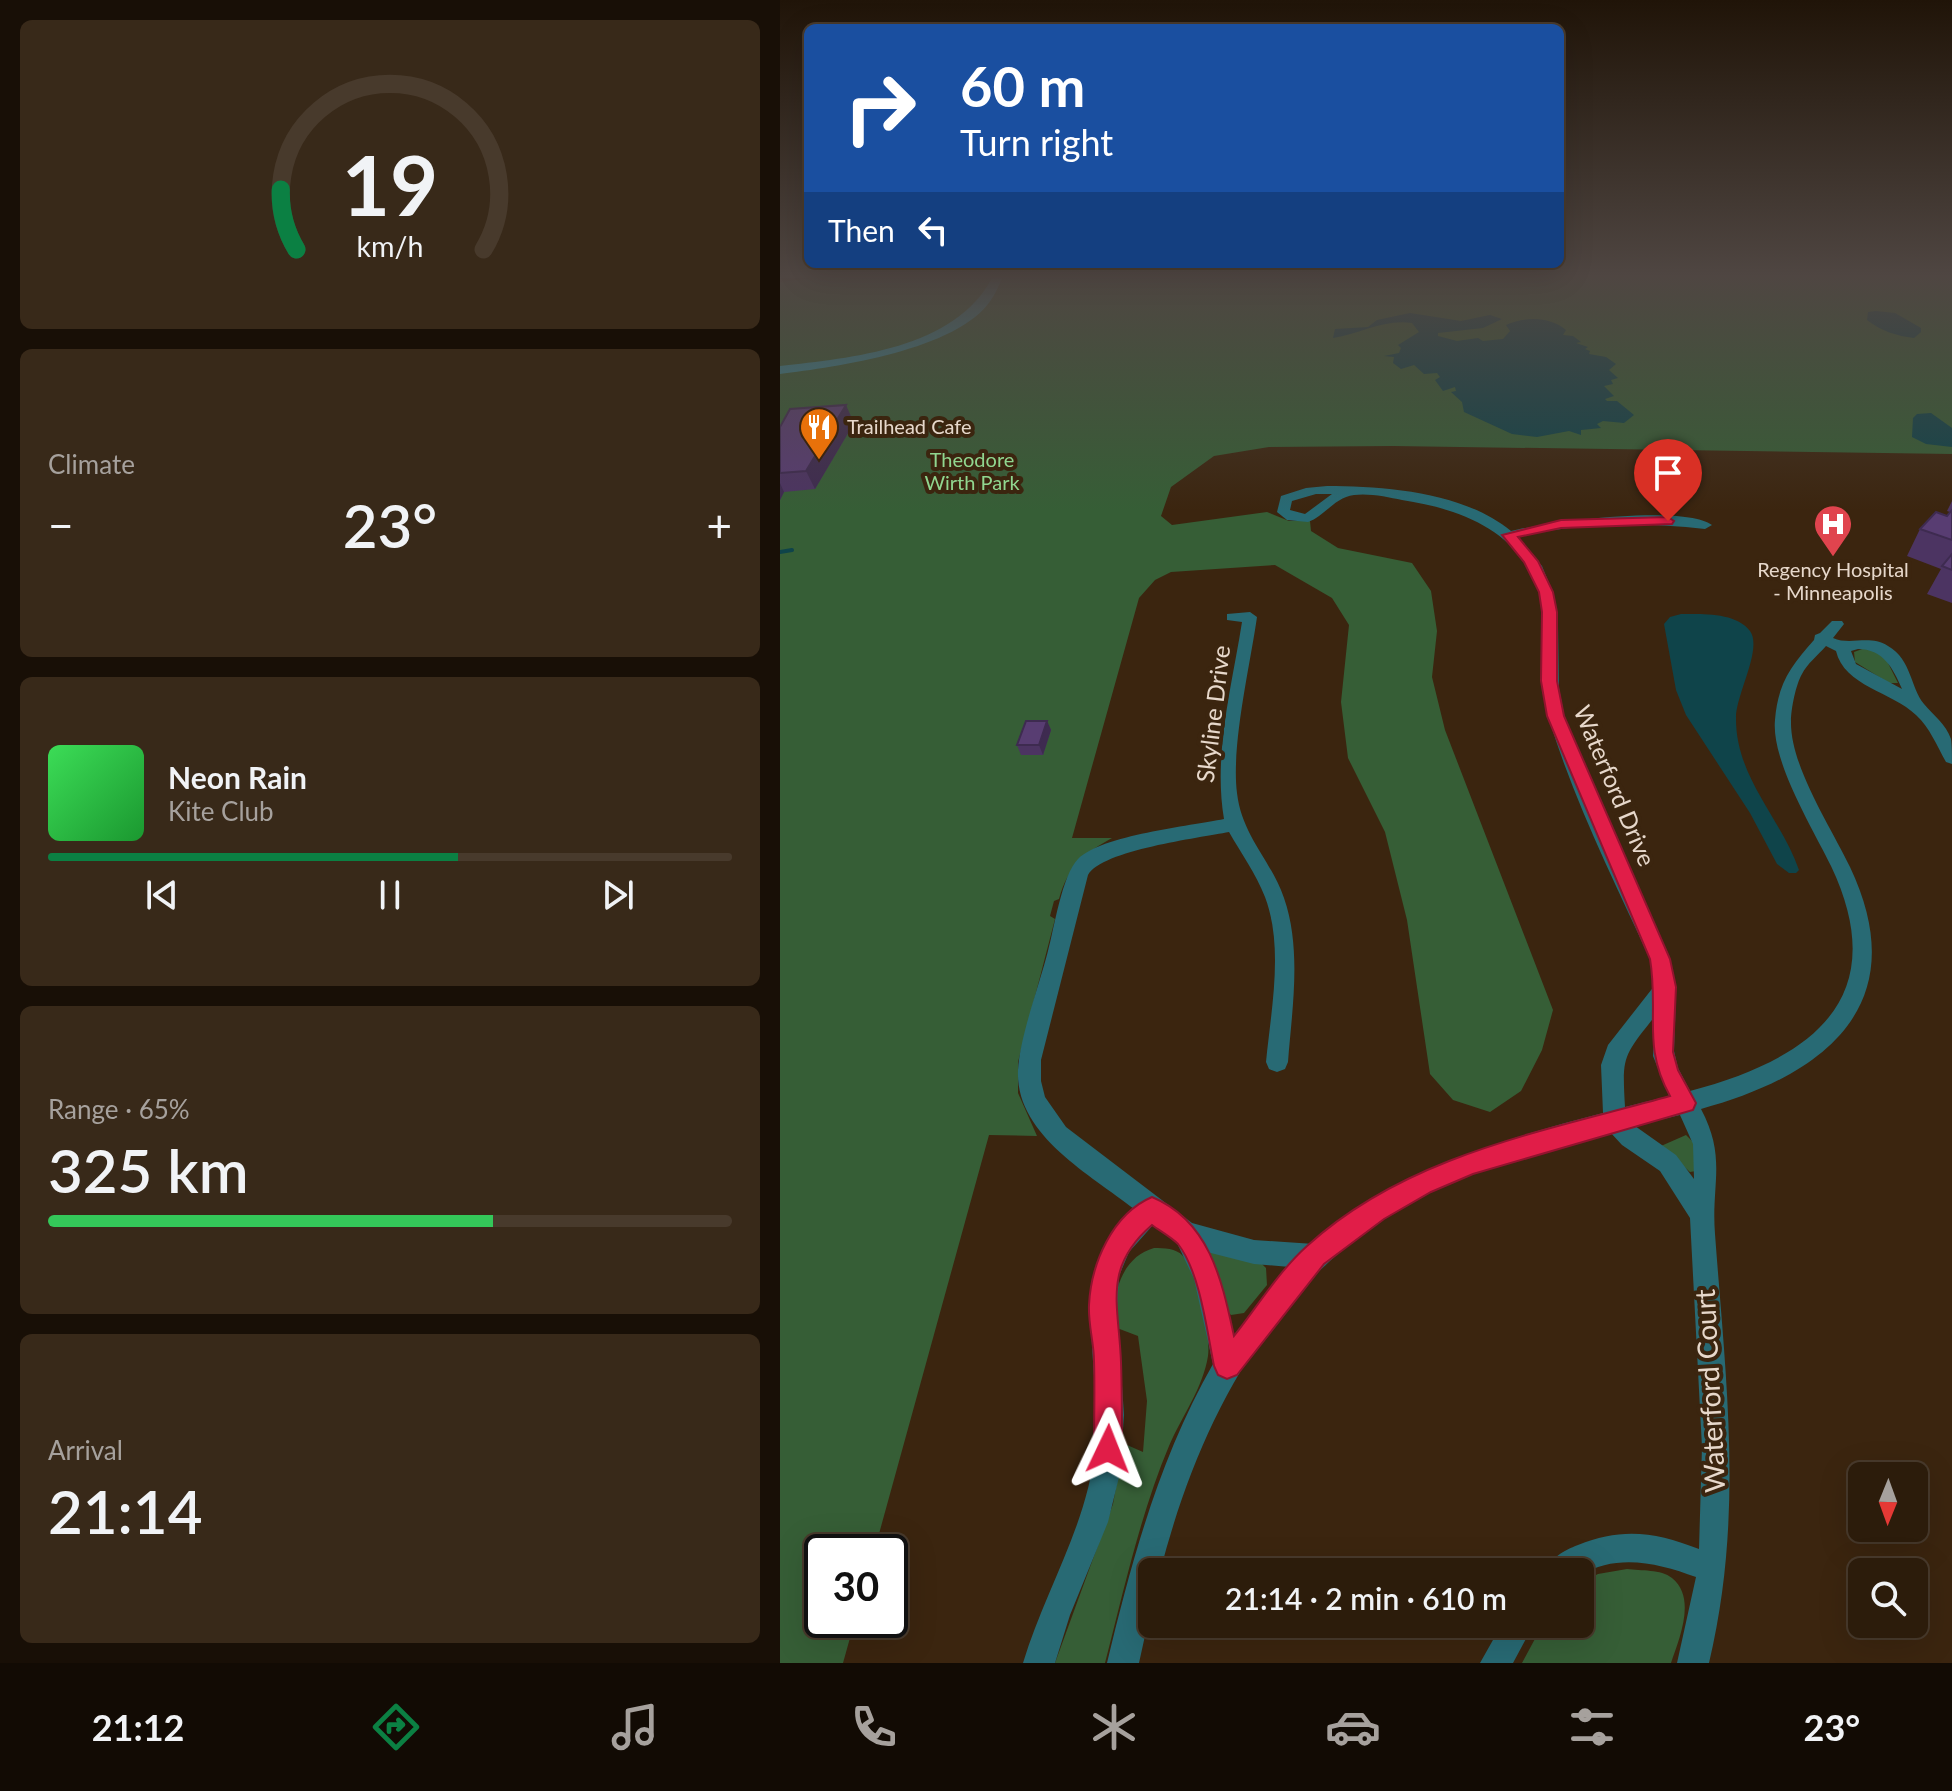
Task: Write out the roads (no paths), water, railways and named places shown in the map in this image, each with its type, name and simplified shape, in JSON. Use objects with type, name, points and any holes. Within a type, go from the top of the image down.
[{"type":"street","points":[[780,370],[869,356]]},
{"type":"street","name":"Waterford Drive","points":[[1353,491],[1441,501],[1474,512],[1509,535],[1531,561],[1546,592],[1550,612],[1549,681],[1556,716],[1660,959],[1665,987],[1663,1052],[1668,1073],[1685,1103]]},
{"type":"street","points":[[1509,535],[1544,526],[1587,522],[1668,521],[1705,525]]},
{"type":"street","name":"Skyline Drive","points":[[1232,617],[1250,617],[1227,776],[1234,824],[1262,870],[1274,896],[1281,924],[1284,973],[1277,1062]]},
{"type":"street","points":[[1123,1663],[1143,1578],[1172,1481],[1210,1396],[1227,1366],[1315,1256],[1375,1210],[1423,1184],[1472,1163],[1758,1080],[1799,1060],[1821,1043],[1843,1017],[1859,986],[1863,951],[1858,907],[1840,861],[1796,784],[1782,734],[1782,708],[1787,686],[1804,656],[1837,624]]},
{"type":"street","points":[[1820,638],[1843,648],[1852,644],[1872,644],[1892,655],[1907,678],[1914,702]]},
{"type":"street","points":[[1843,648],[1843,656],[1851,668],[1914,702],[1931,719],[1952,758]]},
{"type":"street","points":[[1234,824],[1118,847],[1085,864],[1068,911],[1028,1072],[1041,1115],[1058,1135],[1186,1234],[1254,1252],[1315,1256]]},
{"type":"street","points":[[1615,1121],[1612,1065],[1619,1045],[1665,987]]},
{"type":"street","name":"Waterford Court","points":[[1685,1103],[1704,1144],[1707,1173],[1701,1214],[1715,1460],[1712,1569],[1701,1638],[1693,1663]]},
{"type":"street","name":"Waterford Court","points":[[1615,1121],[1630,1137],[1668,1163],[1701,1214]]},
{"type":"street","points":[[1039,1663],[1044,1642],[1093,1521],[1106,1474],[1111,1424],[1101,1308],[1104,1284],[1113,1256],[1128,1230],[1152,1209]]},
{"type":"street","points":[[1186,1234],[1206,1277],[1227,1366]]},
{"type":"street","points":[[1582,1558],[1613,1546],[1658,1548],[1712,1569]]},
{"type":"street","points":[[1496,1663],[1511,1638]]},
{"type":"water","points":[[1384,356],[1606,357],[1616,364],[1609,370],[1618,378],[1611,380],[1613,384],[1604,386],[1614,396],[1605,399],[1617,401],[1634,415],[1624,423],[1603,421],[1597,424],[1601,428],[1581,430],[1581,435],[1569,431],[1537,437],[1512,434],[1464,412],[1462,402],[1451,392],[1456,391],[1455,387],[1443,391],[1435,380],[1440,377],[1437,373],[1424,374],[1414,365],[1401,369],[1393,363],[1394,357]]},
{"type":"water","points":[[1931,413],[1952,428],[1952,447],[1926,444],[1912,437],[1913,418],[1917,414]]},
{"type":"water","points":[[1681,614],[1727,617],[1750,631],[1753,649],[1737,709],[1738,740],[1751,779],[1791,851],[1799,870],[1796,873],[1789,873],[1777,864],[1750,813],[1686,715],[1676,690],[1664,624],[1670,617]]},
{"type":"waterway","points":[[780,552],[792,550]]},
{"type":"place","name":"Trailhead Cafe","points":[[819,461]]},
{"type":"place","name":"Regency Hospital - Minneapolis","points":[[1833,558]]},
{"type":"park label","name":"Theodore Wirth Park","points":[[972,472]]}]
